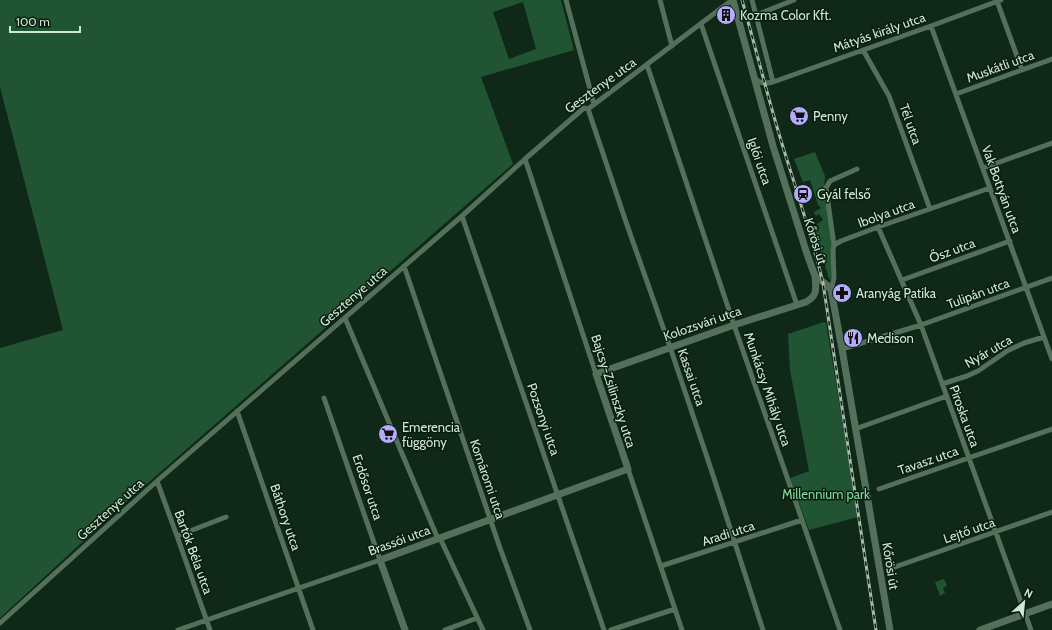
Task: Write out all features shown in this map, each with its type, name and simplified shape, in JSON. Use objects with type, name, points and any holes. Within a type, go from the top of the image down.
[{"type":"street","points":[[566,0],[594,104]]},
{"type":"street","points":[[660,0],[672,46]]},
{"type":"street","name":"Gesztenye utca","points":[[0,623],[157,481],[584,108],[588,109],[732,0]]},
{"type":"street","name":"Kőrösi út","points":[[732,0],[773,146],[807,254],[815,276],[829,288],[842,349],[890,630]]},
{"type":"street","points":[[752,0],[773,82]]},
{"type":"street","points":[[756,15],[794,0]]},
{"type":"street","points":[[997,1],[1022,70]]},
{"type":"street","name":"Mátyás király utca","points":[[765,84],[931,26],[997,1]]},
{"type":"street","name":"Iglói utca","points":[[701,24],[797,305]]},
{"type":"street","name":"Vak Bottyán utca","points":[[931,26],[1052,359]]},
{"type":"street","points":[[669,36],[678,41]]},
{"type":"street","name":"Tél utca","points":[[863,50],[889,96],[930,209]]},
{"type":"street","name":"Muskátli utca","points":[[956,94],[1052,59]]},
{"type":"street","name":"Munkácsy Mihály utca","points":[[646,65],[734,325],[840,630]]},
{"type":"street","points":[[754,78],[765,84],[758,95]]},
{"type":"street","name":"Kassai utca","points":[[588,109],[670,347],[763,630]]},
{"type":"street","points":[[983,168],[1052,143]]},
{"type":"street","name":"Bajcsy-Zsilinszky utca","points":[[525,159],[682,630]]},
{"type":"street","points":[[829,288],[834,278],[834,245],[826,188],[830,182],[857,169]]},
{"type":"street","name":"Ibolya utca","points":[[834,245],[878,227],[990,188]]},
{"type":"street","name":"Pozsonyi utca","points":[[462,216],[604,630]]},
{"type":"street","name":"Piroska utca","points":[[878,227],[921,325],[1031,630]]},
{"type":"street","name":"Ősz utca","points":[[902,280],[1010,241]]},
{"type":"street","name":"Komáromi utca","points":[[404,266],[530,630]]},
{"type":"street","points":[[815,276],[815,294]]},
{"type":"street","name":"Tulipán utca","points":[[842,349],[921,325],[1052,278]]},
{"type":"street","name":"Kolozsvári utca","points":[[596,374],[734,325],[806,302],[811,299],[818,290],[829,288]]},
{"type":"street","points":[[345,318],[439,539],[483,630]]},
{"type":"street","name":"Nyár utca","points":[[942,384],[978,371],[1006,351],[1044,336]]},
{"type":"street","points":[[855,429],[947,396]]},
{"type":"street","name":"Erdősor utca","points":[[324,398],[406,630]]},
{"type":"street","name":"Báthory utca","points":[[237,411],[313,630]]},
{"type":"street","name":"Tavasz utca","points":[[879,488],[1052,429]]},
{"type":"street","name":"Brassói utca","points":[[178,630],[439,539],[628,469]]},
{"type":"street","name":"Bartók Béla utca","points":[[157,481],[178,536],[210,630]]},
{"type":"street","name":"Lejtő utca","points":[[892,568],[1052,512]]},
{"type":"street","points":[[178,536],[226,517]]},
{"type":"street","name":"Aradi utca","points":[[661,566],[802,520]]},
{"type":"street","points":[[980,630],[1052,604]]},
{"type":"street","points":[[611,630],[675,609]]},
{"type":"street","points":[[445,630],[477,618]]},
{"type":"shaded area","points":[[741,0],[747,0],[770,87],[764,88]]},
{"type":"green space","points":[[0,0],[561,0],[574,50],[481,77],[513,164],[117,510],[0,618],[0,348],[63,330],[0,87]],"holes":[[[523,2],[536,49],[509,59],[493,12]]]},
{"type":"green space","points":[[815,152],[825,176],[824,189],[832,241],[831,280],[829,279],[813,227],[819,228],[817,224],[823,220],[819,214],[816,216],[814,212],[821,208],[818,205],[810,180],[803,182],[794,159]]},
{"type":"green space","name":"Millennium park","points":[[824,322],[826,323],[858,517],[809,530],[790,478],[809,471],[790,370],[788,334]]},
{"type":"green space","points":[[944,579],[947,586],[943,588],[945,593],[940,596],[935,582]]},
{"type":"railway","points":[[742,0],[772,111],[823,283],[876,630]]},
{"type":"place","name":"Kozma Color Kft.","points":[[726,15]]},
{"type":"place","name":"Penny","points":[[799,116]]},
{"type":"place","name":"Gyál felső","points":[[803,194]]},
{"type":"place","name":"Aranyág Patika","points":[[842,293]]},
{"type":"place","name":"Medison","points":[[853,338]]},
{"type":"place","name":"Emerencia függöny","points":[[388,434]]}]
